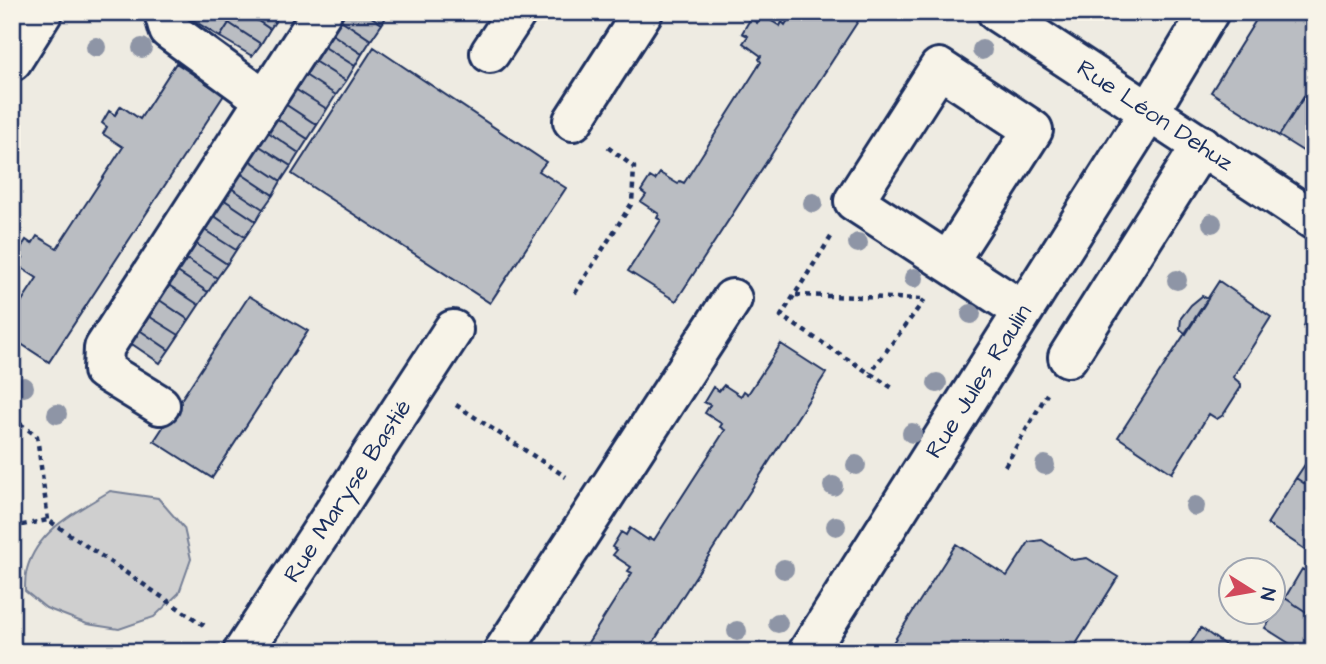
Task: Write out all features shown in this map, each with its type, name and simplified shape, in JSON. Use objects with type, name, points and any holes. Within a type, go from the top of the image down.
[{"type":"street","points":[[12,61],[43,12]]},
{"type":"street","points":[[168,12],[165,16],[169,30],[265,100]]},
{"type":"street","points":[[160,405],[103,370],[104,348],[322,12]]},
{"type":"street","points":[[490,53],[517,12]]},
{"type":"street","points":[[573,121],[643,12]]},
{"type":"street","name":"Rue Léon Dehuz","points":[[997,12],[1314,220]]},
{"type":"street","name":"Rue Jules Raulin","points":[[808,652],[1149,112],[1209,12]]},
{"type":"street","points":[[948,262],[1033,130],[939,68],[853,201],[1023,311]]},
{"type":"street","points":[[1068,357],[1202,145]]},
{"type":"street","points":[[503,652],[732,299]]},
{"type":"street","name":"Rue Maryse Bastié","points":[[243,652],[453,330]]},
{"type":"path","points":[[573,121],[634,167],[632,203],[575,293]]},
{"type":"path","points":[[853,201],[781,316],[894,389]]},
{"type":"path","points":[[795,295],[925,299],[870,373]]},
{"type":"path","points":[[1005,466],[1068,357]]},
{"type":"path","points":[[420,381],[602,500]]},
{"type":"path","points":[[12,418],[37,436],[48,520]]},
{"type":"path","points":[[12,527],[48,520],[205,626]]},
{"type":"shaded area","points":[[110,491],[158,498],[184,528],[191,559],[179,593],[154,617],[119,629],[87,624],[46,608],[25,591],[27,569],[40,543],[61,522]]},
{"type":"building","points":[[194,12],[212,12],[229,23],[220,37],[190,18]]},
{"type":"building","points":[[212,12],[237,12],[229,23]]},
{"type":"building","points":[[237,12],[245,12],[270,29],[261,44],[229,23]]},
{"type":"building","points":[[245,12],[273,12],[279,16],[270,29]]},
{"type":"building","points":[[346,12],[364,12],[382,24],[371,40],[341,20]]},
{"type":"building","points":[[364,12],[389,12],[382,24]]},
{"type":"building","points":[[793,12],[864,12],[676,301],[628,271],[661,220],[657,218],[659,214],[641,202],[646,195],[641,191],[650,177],[655,180],[660,173],[678,184],[680,181],[684,183],[761,62],[761,56],[743,43],[748,36],[742,33],[751,18],[757,23],[762,15],[780,26],[782,22],[785,25]]},
{"type":"building","points":[[1261,12],[1292,12],[1314,26],[1314,51],[1306,65],[1314,70],[1314,81],[1279,136],[1211,92]]},
{"type":"building","points":[[341,20],[371,40],[362,54],[332,34]]},
{"type":"building","points":[[229,23],[261,44],[252,56],[220,37]]},
{"type":"building","points":[[332,34],[362,54],[355,66],[323,46]]},
{"type":"building","points":[[323,46],[355,66],[346,81],[314,61]]},
{"type":"building","points":[[374,47],[546,162],[539,171],[566,188],[490,303],[292,174]]},
{"type":"building","points":[[314,61],[346,81],[336,95],[305,75]]},
{"type":"building","points":[[176,63],[224,95],[49,362],[12,338],[12,316],[37,278],[17,265],[23,258],[17,254],[26,240],[32,244],[37,236],[57,248],[123,147],[103,134],[107,127],[102,123],[109,111],[115,115],[121,106],[140,119]]},
{"type":"building","points":[[305,75],[336,95],[327,109],[295,89]]},
{"type":"building","points":[[1314,81],[1314,158],[1279,136]]},
{"type":"building","points":[[295,89],[327,109],[317,125],[285,104]]},
{"type":"building","points":[[285,104],[317,125],[308,139],[276,118]]},
{"type":"building","points":[[276,118],[308,139],[299,153],[268,132]]},
{"type":"building","points":[[268,132],[299,153],[291,166],[258,145]]},
{"type":"building","points":[[258,145],[291,166],[281,181],[249,160]]},
{"type":"building","points":[[249,160],[281,181],[273,195],[240,173]]},
{"type":"building","points":[[240,173],[273,195],[263,209],[231,188]]},
{"type":"building","points":[[231,188],[263,209],[256,221],[223,199]]},
{"type":"building","points":[[223,199],[256,221],[245,237],[213,215]]},
{"type":"building","points":[[213,215],[245,237],[236,250],[203,229]]},
{"type":"building","points":[[203,229],[236,250],[227,264],[195,243]]},
{"type":"building","points":[[195,243],[227,264],[217,278],[185,258]]},
{"type":"building","points":[[185,258],[217,278],[208,292],[176,271]]},
{"type":"building","points":[[176,271],[208,292],[199,305],[167,284]]},
{"type":"building","points":[[1219,281],[1271,317],[1233,377],[1241,387],[1223,415],[1217,419],[1209,414],[1172,473],[1118,437]]},
{"type":"building","points":[[167,284],[199,305],[189,320],[158,299]]},
{"type":"building","points":[[249,296],[308,331],[212,478],[154,441]]},
{"type":"building","points":[[1202,296],[1208,299],[1186,334],[1180,329],[1181,318]]},
{"type":"building","points":[[158,299],[189,320],[179,335],[147,315]]},
{"type":"building","points":[[1314,310],[1314,332],[1304,326]]},
{"type":"building","points":[[147,315],[179,335],[169,350],[138,329]]},
{"type":"building","points":[[138,329],[169,350],[160,363],[129,342]]},
{"type":"building","points":[[781,344],[826,373],[647,652],[582,652],[632,573],[628,571],[631,567],[613,555],[617,550],[612,547],[621,532],[626,535],[630,528],[648,540],[654,540],[725,430],[720,427],[722,424],[705,413],[710,405],[704,402],[713,387],[719,391],[724,385],[741,396],[744,391],[748,394]]},
{"type":"building","points":[[1314,451],[1314,490],[1296,478]]},
{"type":"building","points":[[1296,478],[1314,490],[1312,554],[1267,524]]},
{"type":"building","points":[[1042,540],[1073,560],[1087,558],[1118,577],[1071,652],[887,652],[956,544],[1007,576],[1029,542]]},
{"type":"building","points":[[1302,569],[1314,576],[1314,617],[1288,600],[1288,593]]},
{"type":"building","points":[[1288,600],[1314,617],[1314,652],[1303,652],[1265,628],[1288,626]]},
{"type":"building","points":[[1201,628],[1235,652],[1185,652]]}]
